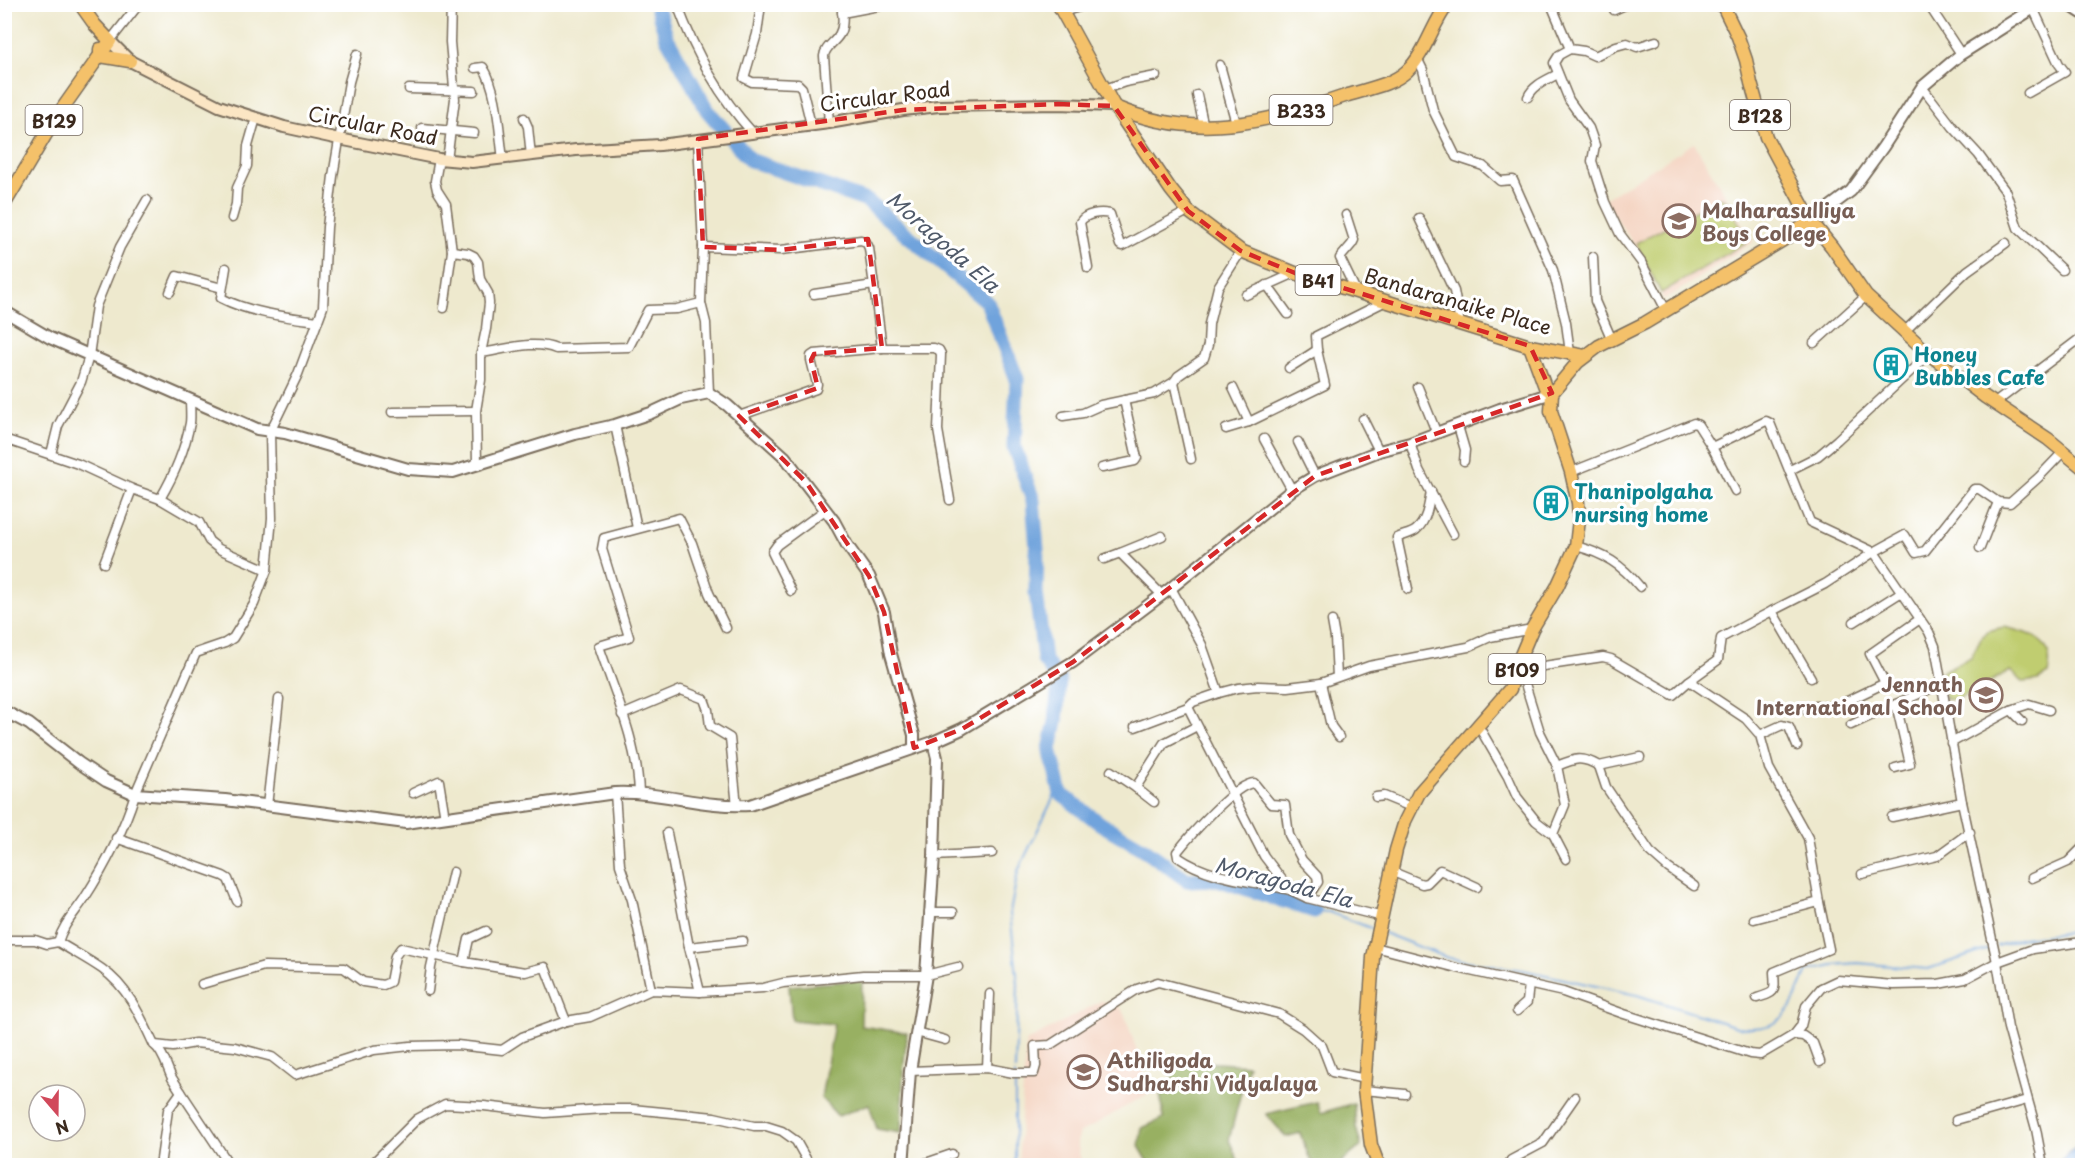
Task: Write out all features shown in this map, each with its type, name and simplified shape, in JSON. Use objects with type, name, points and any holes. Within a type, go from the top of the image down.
[{"type":"main road","name":"Circular Road","points":[[80,4],[95,25],[130,61],[219,106],[339,139],[443,159],[481,162],[576,150],[660,145],[811,126],[939,106],[1058,104],[1114,106]]},
{"type":"main road","name":"B233","points":[[1114,106],[1134,115],[1176,125],[1204,127],[1287,114],[1384,84],[1407,70],[1417,58],[1448,4]]},
{"type":"main road","name":"B128","points":[[1722,4],[1746,60],[1750,83],[1766,137],[1811,221],[1866,296],[1929,354],[2048,439],[2082,467]]},
{"type":"main road","name":"Bandaranaike Place","points":[[1060,8],[1114,106],[1171,190],[1188,211],[1241,251],[1295,273],[1460,324],[1530,345],[1585,356]]},
{"type":"main road","points":[[95,25],[100,37],[100,56],[130,61]]},
{"type":"main road","name":"B129","points":[[7,196],[55,119],[111,41]]},
{"type":"main road","points":[[1530,345],[1545,387],[1552,393],[1585,356],[1666,310],[1811,221]]},
{"type":"main road","name":"B109","points":[[1377,1164],[1371,1144],[1364,1084],[1376,944],[1396,850],[1411,807],[1419,793],[1442,765],[1479,727],[1510,688],[1532,629],[1557,587],[1576,546],[1580,519],[1571,472],[1551,411],[1552,393]]},
{"type":"street","points":[[111,41],[139,4]]},
{"type":"street","points":[[444,308],[452,251],[446,204],[437,190],[435,181],[452,131],[455,90],[450,42],[451,4]]},
{"type":"street","points":[[677,4],[712,77],[729,105],[754,132]]},
{"type":"street","points":[[760,4],[757,34],[744,78],[752,82],[798,84],[802,88],[811,126]]},
{"type":"street","points":[[829,123],[824,51],[840,33],[842,9],[889,4]]},
{"type":"street","points":[[1060,8],[1090,4]]},
{"type":"street","points":[[1551,4],[1570,49]]},
{"type":"street","points":[[1614,10],[1627,4]]},
{"type":"street","points":[[1928,4],[1961,54]]},
{"type":"street","points":[[2068,4],[2082,13]]},
{"type":"street","points":[[1811,221],[1851,190],[1883,147],[1922,87],[1961,54],[2037,6],[2059,64],[2065,72],[2028,93]]},
{"type":"street","points":[[1656,41],[1637,47],[1627,43],[1595,56],[1584,51],[1570,49],[1559,55],[1554,63],[1569,100],[1589,128],[1595,145],[1592,161],[1605,202],[1620,234],[1641,262],[1666,310]]},
{"type":"street","points":[[58,942],[61,929],[84,898],[128,817],[135,794],[196,652],[225,643],[233,638],[254,604],[267,570],[272,518],[270,432],[298,374],[323,307],[327,227],[339,139],[357,54]]},
{"type":"street","points":[[1417,58],[1423,69],[1433,110],[1456,157],[1483,166],[1500,181],[1513,180],[1553,270],[1566,323],[1570,353]]},
{"type":"street","points":[[1220,65],[1236,123]]},
{"type":"street","points":[[475,68],[483,67],[489,76],[495,99],[503,159]]},
{"type":"street","points":[[1528,97],[1538,85],[1558,74]]},
{"type":"street","points":[[1105,89],[1125,82],[1156,76]]},
{"type":"street","points":[[1922,87],[1978,154],[2006,192],[2018,228],[2062,270]]},
{"type":"street","points":[[409,89],[474,91]]},
{"type":"street","points":[[1197,95],[1204,127]]},
{"type":"street","points":[[232,218],[237,188],[247,166],[248,146],[256,118]]},
{"type":"street","points":[[524,118],[528,127],[531,156]]},
{"type":"street","points":[[422,128],[474,133]]},
{"type":"street","points":[[698,140],[703,247],[701,303],[706,323],[709,393]]},
{"type":"street","points":[[51,453],[58,426],[81,382],[89,356],[96,306],[120,247],[147,200]]},
{"type":"street","points":[[1088,268],[1080,222],[1083,218],[1103,212],[1110,214],[1120,245],[1123,246],[1188,211]]},
{"type":"street","points":[[1346,215],[1354,240],[1340,258],[1356,291]]},
{"type":"street","points":[[1419,218],[1454,291],[1460,324]]},
{"type":"street","points":[[703,247],[782,250],[861,240],[866,242],[869,248],[882,348]]},
{"type":"street","points":[[1905,331],[1967,271],[2006,243]]},
{"type":"street","points":[[452,251],[474,256],[478,262],[480,279],[488,293],[477,411],[477,464]]},
{"type":"street","points":[[1063,416],[1083,413],[1101,405],[1147,397],[1174,382],[1204,358],[1218,287],[1241,251]]},
{"type":"street","points":[[1593,257],[1595,301],[1612,340]]},
{"type":"street","points":[[226,268],[221,298],[272,314],[318,321]]},
{"type":"street","points":[[1246,294],[1295,273]]},
{"type":"street","points":[[170,292],[177,276],[222,288]]},
{"type":"street","points":[[814,294],[874,285]]},
{"type":"street","points":[[1267,285],[1288,314]]},
{"type":"street","points":[[1814,343],[1866,296]]},
{"type":"street","points":[[1226,429],[1249,422],[1325,385],[1316,336],[1387,301]]},
{"type":"street","points":[[481,353],[547,345],[555,349],[629,347],[648,310],[677,309],[701,303]]},
{"type":"street","points":[[4,311],[50,338],[256,429],[285,434],[408,469],[453,471],[575,434],[615,425],[651,413],[681,399],[709,393],[785,457],[825,510],[869,576],[884,612],[891,654],[914,735],[914,748]]},
{"type":"street","points":[[1995,403],[2082,337]]},
{"type":"street","points":[[739,416],[816,389],[817,384],[811,360],[814,354],[882,348],[934,348],[941,354],[938,430],[950,500]]},
{"type":"street","points":[[1289,368],[1317,351]]},
{"type":"street","points":[[1790,470],[1818,456],[1831,446],[1929,354]]},
{"type":"street","points":[[1174,382],[1191,459]]},
{"type":"street","points":[[1418,387],[1437,434]]},
{"type":"street","points":[[1233,388],[1249,422]]},
{"type":"street","points":[[4,711],[29,724],[106,781],[135,794],[181,796],[405,823],[615,793],[639,792],[693,802],[750,805],[933,742],[962,729],[1073,662],[1167,592],[1292,490],[1315,476],[1379,451],[1437,434],[1500,409],[1552,393]]},
{"type":"street","points":[[160,499],[170,482],[190,422],[190,399]]},
{"type":"street","points":[[1102,468],[1134,461],[1137,458],[1124,400]]},
{"type":"street","points":[[392,412],[477,411]]},
{"type":"street","points":[[1363,419],[1379,451]]},
{"type":"street","points":[[1712,447],[1766,421],[1770,423],[1810,522],[1874,552],[1900,593],[1929,632],[1935,646],[1962,802],[1991,932],[2008,1028],[2036,1129],[2043,1166]]},
{"type":"street","points":[[1571,472],[1694,423],[1698,425],[1712,447],[1735,491]]},
{"type":"street","points":[[615,425],[637,528]]},
{"type":"street","points":[[1458,426],[1465,450],[1464,461]]},
{"type":"street","points":[[4,439],[51,453],[160,499],[199,522],[209,541],[219,549],[267,570]]},
{"type":"street","points":[[1264,439],[1292,490]]},
{"type":"street","points":[[1298,442],[1315,476]]},
{"type":"street","points":[[1410,443],[1419,470],[1453,534]]},
{"type":"street","points":[[1517,670],[1603,657],[1611,659],[1673,694],[1718,660],[1721,638],[1826,584],[1874,552],[1905,535],[1916,553],[1925,552],[1974,489],[1978,489],[1998,502],[2010,503],[2062,452]]},
{"type":"street","points":[[104,563],[132,489]]},
{"type":"street","points":[[1408,589],[1397,538],[1420,526],[1427,512],[1431,491]]},
{"type":"street","points":[[1980,548],[1998,502]]},
{"type":"street","points":[[791,591],[772,552],[777,545],[825,510]]},
{"type":"street","points":[[639,792],[638,771],[631,738],[599,646],[629,637],[602,549],[604,538],[679,518],[692,543],[709,593],[726,628]]},
{"type":"street","points":[[1104,559],[1162,536]]},
{"type":"street","points":[[1576,546],[1598,552],[1626,570],[1640,587]]},
{"type":"street","points":[[1120,553],[1167,592],[1202,645],[1219,693]]},
{"type":"street","points":[[1854,622],[1900,593]]},
{"type":"street","points":[[1772,611],[1810,678]]},
{"type":"street","points":[[1807,711],[1816,705],[1833,708],[1885,683],[1870,654],[1920,619]]},
{"type":"street","points":[[1332,621],[1336,677]]},
{"type":"street","points":[[1135,727],[1188,707],[1193,702],[1238,688],[1288,687],[1321,683],[1369,666],[1468,647],[1490,638],[1532,629]]},
{"type":"street","points":[[1517,670],[1523,677],[1540,732],[1557,766],[1565,805],[1552,834]]},
{"type":"street","points":[[1689,681],[1746,719],[1760,735],[1769,768],[1808,838],[1829,949],[1774,972],[1775,990],[1757,998]]},
{"type":"street","points":[[1321,683],[1331,726],[1339,737]]},
{"type":"street","points":[[1851,725],[1941,684]]},
{"type":"street","points":[[622,715],[681,690],[704,699],[710,726],[730,738],[737,806]]},
{"type":"street","points":[[267,806],[279,699]]},
{"type":"street","points":[[1895,768],[1910,764],[1896,704]]},
{"type":"street","points":[[1951,743],[2011,710],[2029,704],[2049,710]]},
{"type":"street","points":[[1188,707],[1264,856],[1290,890]]},
{"type":"street","points":[[2011,710],[2022,721]]},
{"type":"street","points":[[1760,735],[1782,725],[1789,727],[1797,746]]},
{"type":"street","points":[[1136,788],[1164,743],[1197,726]]},
{"type":"street","points":[[1479,727],[1517,797],[1536,821],[1552,834],[1566,860]]},
{"type":"street","points":[[903,1166],[910,1071],[926,975],[934,856],[937,758],[933,742]]},
{"type":"street","points":[[1557,766],[1568,761],[1586,759],[1599,766],[1640,757]]},
{"type":"street","points":[[1599,766],[1606,787],[1650,852],[1694,886]]},
{"type":"street","points":[[1111,771],[1154,802]]},
{"type":"street","points":[[413,793],[439,781],[446,818]]},
{"type":"street","points":[[1307,898],[1318,882],[1317,876],[1302,860],[1289,835],[1285,805],[1271,804],[1254,783],[1248,783],[1232,795],[1190,835],[1177,852],[1178,857],[1189,865],[1216,874],[1290,890],[1307,898],[1382,919]]},
{"type":"street","points":[[615,793],[620,864],[632,900],[651,990]]},
{"type":"street","points":[[1377,797],[1384,796],[1411,807]]},
{"type":"street","points":[[1892,817],[1962,802]]},
{"type":"street","points":[[1862,874],[1937,856],[1970,832]]},
{"type":"street","points":[[667,833],[700,992]]},
{"type":"street","points":[[116,837],[228,879],[237,901]]},
{"type":"street","points":[[2032,878],[2068,862],[2082,848]]},
{"type":"street","points":[[934,856],[992,853]]},
{"type":"street","points":[[1393,872],[1422,884],[1427,883],[1440,870],[1477,887]]},
{"type":"street","points":[[428,991],[430,967],[453,872]]},
{"type":"street","points":[[1754,919],[1819,902]]},
{"type":"street","points":[[929,912],[953,912]]},
{"type":"street","points":[[464,962],[469,939],[486,931]]},
{"type":"street","points":[[4,940],[35,940],[47,944],[58,942],[102,969],[122,988],[139,1012],[165,1066],[230,1166]]},
{"type":"street","points":[[689,947],[743,941]]},
{"type":"street","points":[[1376,944],[1457,968],[1563,992],[1624,1014],[1750,1054],[1760,1055],[1794,1035],[1802,1026],[1806,1006],[1821,988],[1838,980],[1893,985],[1938,984],[1965,979],[1997,962],[2033,949],[2082,942]]},
{"type":"street","points":[[202,984],[264,966],[344,968],[363,982],[383,984],[390,982],[395,957],[401,948],[525,972],[545,967],[566,1021]]},
{"type":"street","points":[[154,1045],[173,1047],[195,1043],[235,1047],[272,1057],[295,1075],[383,1049],[457,1045],[502,1050],[522,1037],[566,1021],[590,1017],[651,990],[700,992],[763,988],[783,983],[863,975],[926,975],[958,968]]},
{"type":"street","points":[[910,1071],[987,1068],[1014,1073],[1034,1073],[1035,1046],[1050,1045],[1137,989],[1158,982],[1279,1014],[1303,1029],[1322,1046],[1332,1072],[1364,1084],[1405,1094]]},
{"type":"street","points":[[1517,1011],[1527,1002],[1529,984]]},
{"type":"street","points":[[987,1068],[990,994]]},
{"type":"street","points":[[916,1032],[945,1040]]},
{"type":"street","points":[[1794,1035],[1803,1036],[1813,1043],[1820,1062]]},
{"type":"street","points":[[160,1166],[168,1110],[181,1092]]},
{"type":"street","points":[[1508,1166],[1511,1160],[1544,1143],[1575,1097]]},
{"type":"street","points":[[1956,1120],[2027,1100]]},
{"type":"street","points":[[370,1166],[417,1119],[445,1104],[545,1113],[603,1108],[714,1117],[782,1131],[796,1141],[810,1166]]},
{"type":"street","points":[[917,1166],[952,1154]]},
{"type":"highlighted area","points":[[1058,104],[1114,106],[1188,211],[1241,251],[1295,273],[1530,346],[1552,393],[1315,476],[1073,662],[962,729],[914,748],[884,612],[869,576],[806,482],[739,416],[818,388],[811,360],[814,354],[882,348],[868,239],[781,250],[703,247],[698,139],[903,110]]},
{"type":"shaded area","name":"Malharasulliya Boys College","points":[[1694,143],[1753,242],[1664,300],[1633,243],[1603,200]]},
{"type":"shaded area","name":"Athiligoda Sudharshi Vidyalaya","points":[[1101,1001],[1118,1005],[1124,1013],[1151,1092],[1080,1133],[1077,1142],[1082,1165],[1018,1166],[1026,1042]]},
{"type":"green space","points":[[1720,197],[1726,200],[1747,238],[1745,243],[1661,293],[1636,243]]},
{"type":"green space","points":[[2004,627],[2032,636],[2045,646],[2050,662],[2048,674],[2038,680],[2023,682],[2010,671],[1956,700],[1945,699],[1941,672],[1971,657],[1981,638],[1988,631]]},
{"type":"green space","points":[[862,980],[861,1026],[907,1033],[901,1133],[877,1129],[869,1104],[838,1116],[821,1098],[834,1024],[792,1020],[789,986]]},
{"type":"green space","points":[[1169,1060],[1248,1065],[1229,1140],[1240,1165],[1150,1165],[1139,1146],[1142,1128],[1164,1118],[1159,1086],[1173,1079]]},
{"type":"green space","points":[[1317,1102],[1321,1113],[1354,1103],[1356,1127],[1361,1146],[1338,1165],[1317,1165],[1310,1160],[1300,1133],[1286,1137],[1266,1114]]},
{"type":"water","points":[[2082,1142],[2082,1165],[2056,1165],[2056,1164]]},
{"type":"waterway","name":"Moragoda Ela","points":[[656,4],[667,38],[707,110],[750,160],[867,201],[987,302],[1017,379],[1014,447],[1033,500],[1037,549],[1036,592],[1044,660],[1059,680],[1056,722],[1050,749],[1061,794],[1101,824],[1144,849],[1187,880],[1217,879],[1314,911]]},
{"type":"waterway","points":[[1015,1070],[1018,984],[1010,913],[1018,871],[1059,786]]},
{"type":"waterway","name":"Moragoda Ela","points":[[1314,911],[1329,912],[1373,929]]},
{"type":"waterway","name":"Moragoda Ela","points":[[1997,946],[2022,938],[2082,931]]},
{"type":"waterway","name":"Moragoda Ela","points":[[1381,932],[1448,958],[1523,970],[1637,995],[1737,1027],[1753,1028],[1766,1027],[1784,1016],[1796,997],[1807,971],[1833,965],[1857,963],[1928,969],[1992,948]]},
{"type":"waterway","points":[[1015,1075],[1015,1166]]},
{"type":"place","name":"Malharasulliya Boys College","points":[[1679,221]]},
{"type":"place","name":"Honey Bubbles Cafe","points":[[1891,365]]},
{"type":"place","name":"Thanipolgaha nursing home","points":[[1551,503]]},
{"type":"place","name":"Jennath International School","points":[[1986,695]]},
{"type":"place","name":"Athiligoda Sudharshi Vidyalaya","points":[[1084,1072]]}]
